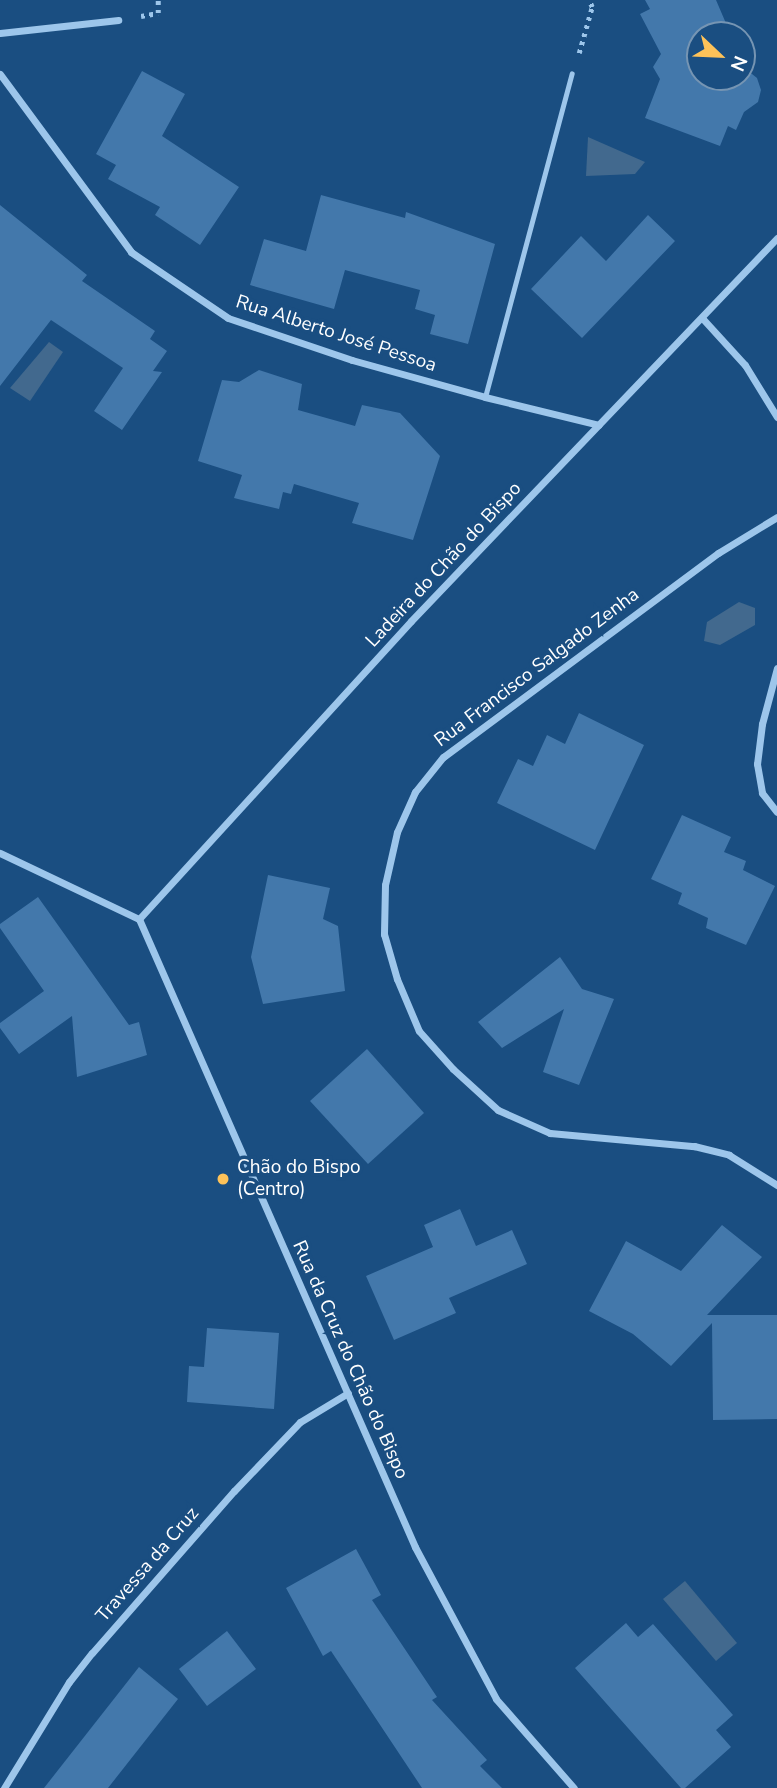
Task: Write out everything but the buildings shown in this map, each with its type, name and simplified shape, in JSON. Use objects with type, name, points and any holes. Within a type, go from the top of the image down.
[{"type":"street","points":[[0,33],[118,20]]},
{"type":"street","name":"Rua Alberto José Pessoa","points":[[0,74],[131,252],[228,317],[352,360],[599,425]]},
{"type":"street","name":"Ladeira do Chão do Bispo","points":[[139,919],[411,621],[703,319],[777,238]]},
{"type":"street","points":[[703,319],[745,365],[777,417]]},
{"type":"street","name":"Rua Francisco Salgado Zenha","points":[[777,517],[718,553],[443,757],[415,792],[397,832],[386,885],[384,934],[397,979],[419,1031],[453,1069],[498,1110],[550,1133],[694,1146],[729,1155],[777,1185]]},
{"type":"street","points":[[777,668],[762,724],[757,764],[762,793],[777,812]]},
{"type":"street","points":[[0,853],[139,919]]},
{"type":"street","name":"Rua da Cruz do Chão do Bispo","points":[[139,919],[415,1547],[496,1699],[574,1788]]},
{"type":"street","name":"Travessa da Cruz","points":[[4,1788],[69,1682],[92,1653],[293,1428],[348,1393]]},
{"type":"lane","points":[[485,397],[572,74]]},
{"type":"path","points":[[572,74],[592,7],[589,0]]},
{"type":"water","points":[[588,137],[645,162],[635,174],[586,176]]},
{"type":"water","points":[[49,342],[63,352],[30,401],[10,388]]},
{"type":"water","points":[[739,602],[755,608],[755,625],[720,645],[704,641],[707,622]]},
{"type":"water","points":[[685,1581],[737,1643],[716,1661],[663,1599]]},
{"type":"place","name":"Chão do Bispo (Centro)","points":[[223,1179]]}]
